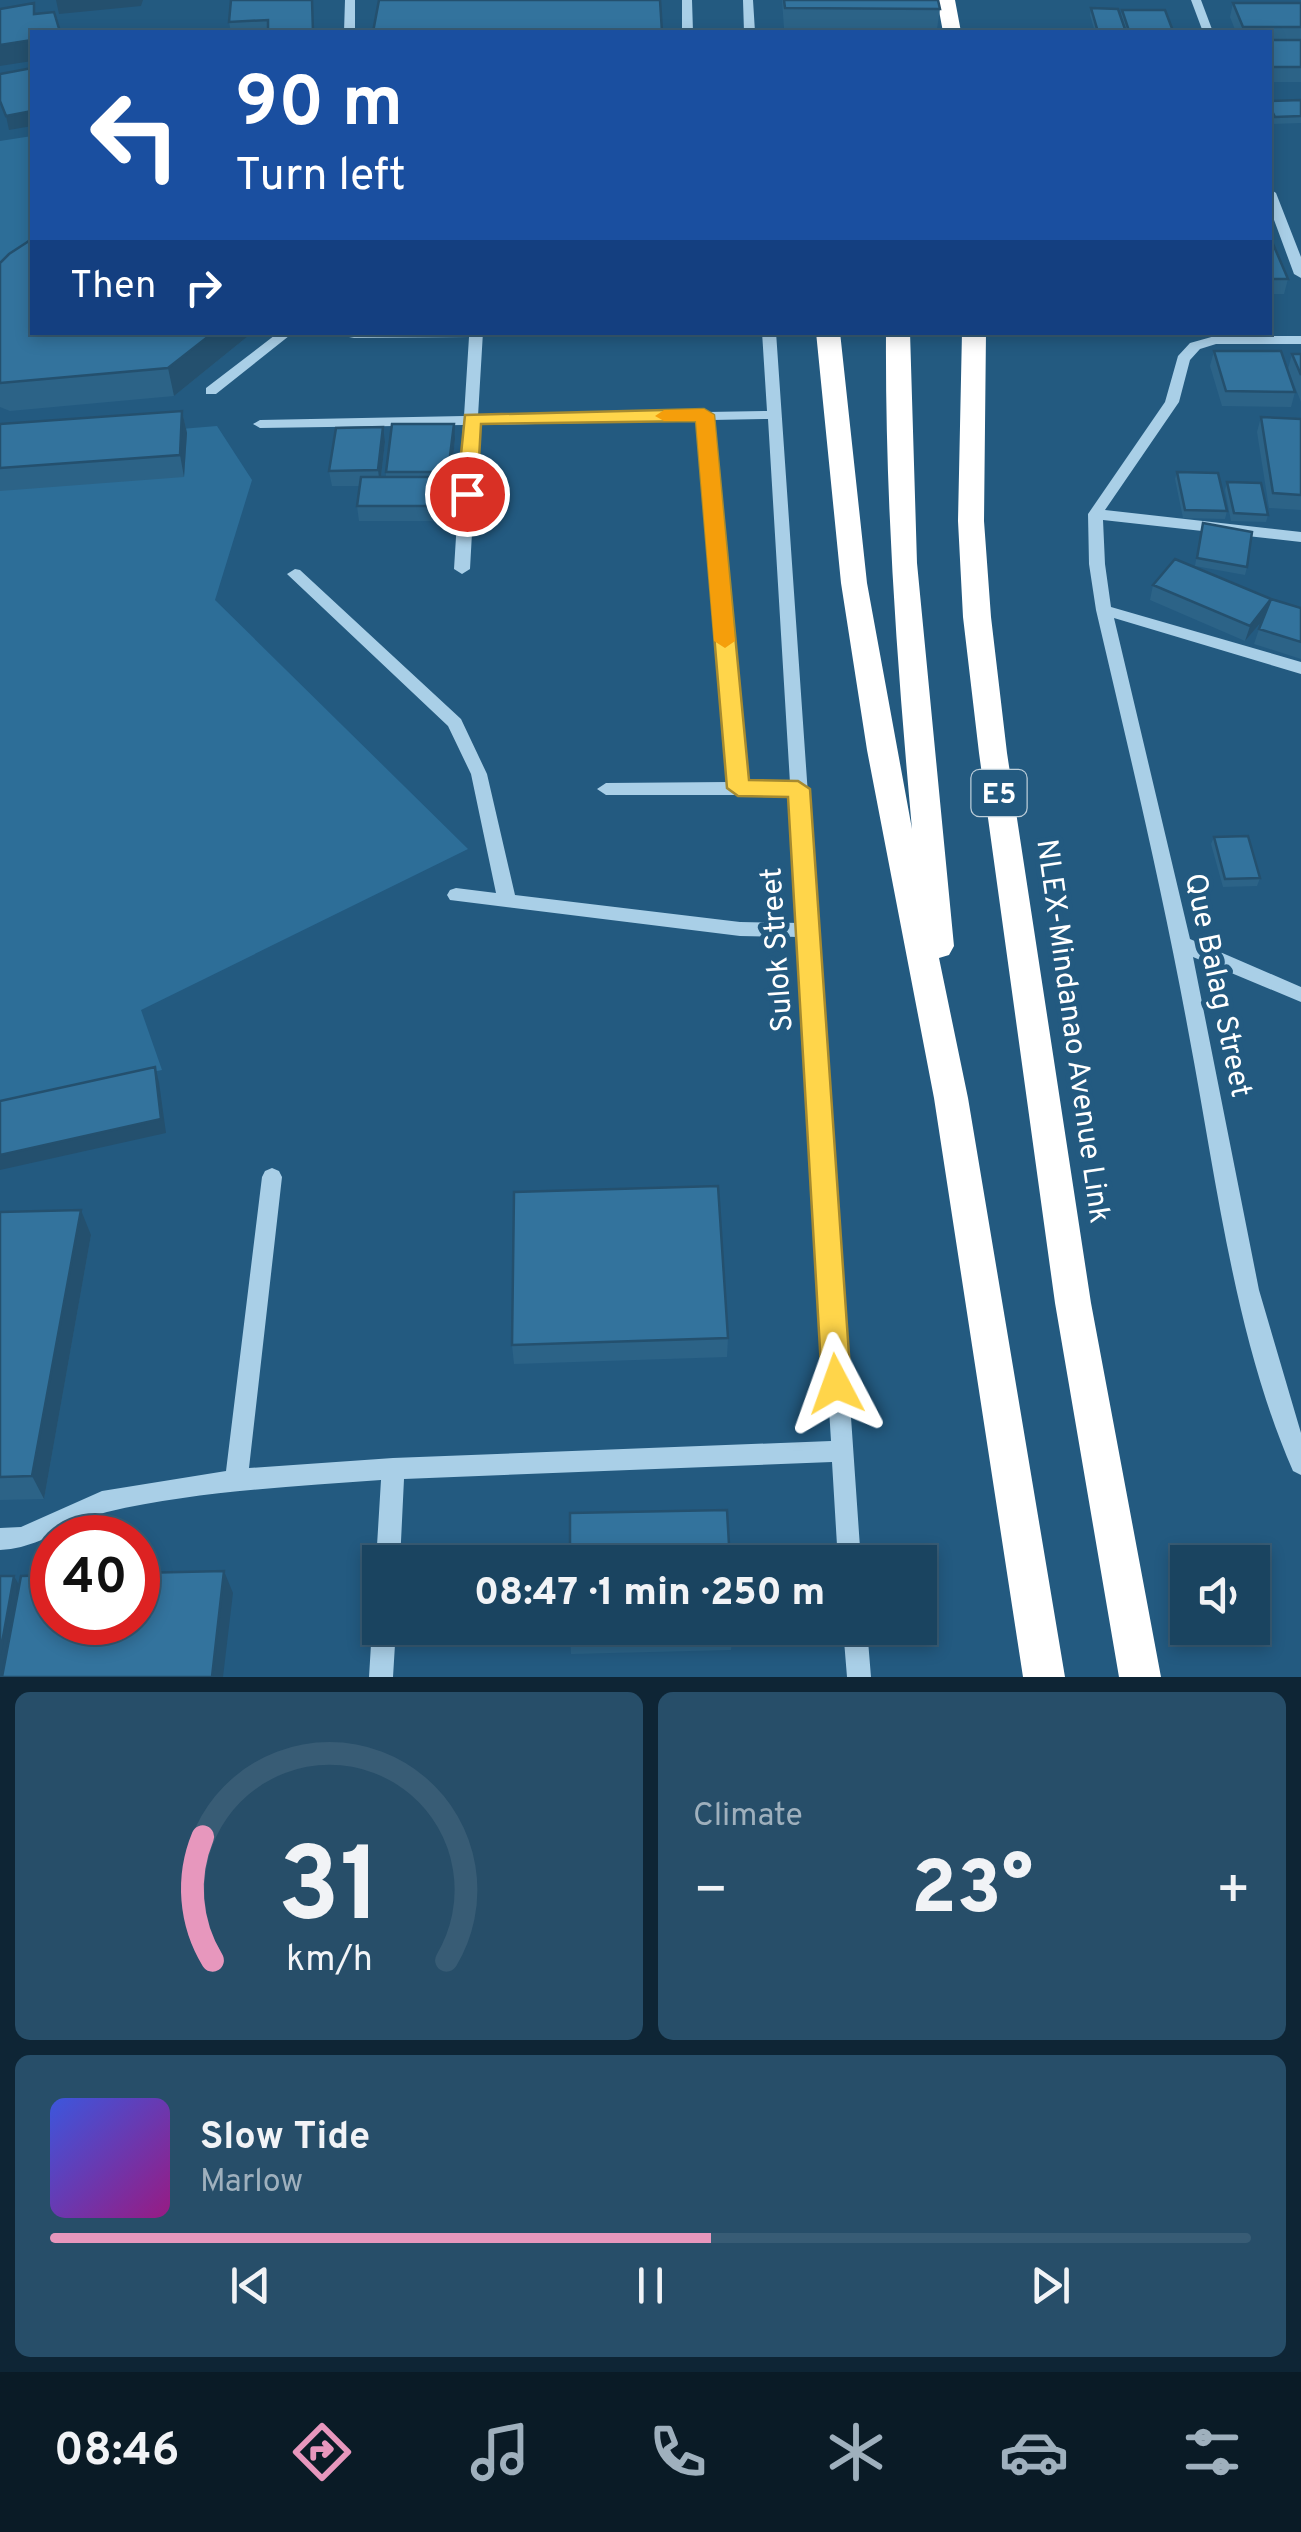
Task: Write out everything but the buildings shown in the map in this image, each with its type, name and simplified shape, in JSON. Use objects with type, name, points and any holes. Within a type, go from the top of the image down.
[{"type":"highway","points":[[915,0],[920,30]]},
{"type":"highway","points":[[946,0],[952,30]]},
{"type":"highway","points":[[828,335],[854,583],[881,750],[951,1098],[1044,1677]]},
{"type":"highway","points":[[898,335],[897,428],[905,586],[951,1098]]},
{"type":"highway","name":"NLEX-Mindanao Avenue Link","points":[[974,335],[971,521],[976,616],[1073,1303],[1140,1677]]},
{"type":"street","points":[[350,0],[350,30]]},
{"type":"street","points":[[687,0],[688,30]]},
{"type":"street","points":[[748,0],[750,30]]},
{"type":"street","points":[[1196,0],[1207,30]]},
{"type":"street","points":[[1272,198],[1301,274]]},
{"type":"street","points":[[211,391],[284,335]]},
{"type":"street","points":[[462,568],[476,335]]},
{"type":"street","name":"Sulok Street","points":[[769,335],[848,1545]]},
{"type":"street","points":[[1301,340],[1215,340],[1195,346],[1183,359],[1172,402],[1095,514],[1301,537]]},
{"type":"street","points":[[704,415],[738,788]]},
{"type":"street","points":[[260,424],[775,415]]},
{"type":"street","name":"Que Balag Street","points":[[1095,514],[1104,610],[1182,944],[1249,1294],[1270,1376],[1301,1464]]},
{"type":"street","points":[[295,574],[455,724],[478,774],[507,900]]},
{"type":"street","points":[[1104,610],[1301,668]]},
{"type":"street","points":[[606,789],[798,789]]},
{"type":"street","points":[[456,895],[740,929],[806,930]]},
{"type":"street","points":[[1182,944],[1301,995]]},
{"type":"street","points":[[236,1480],[272,1177]]},
{"type":"street","points":[[0,1539],[22,1538],[102,1502],[236,1480],[392,1468],[840,1451]]},
{"type":"street","points":[[389,1545],[392,1468]]},
{"type":"street","points":[[381,1677],[383,1645]]},
{"type":"street","points":[[856,1645],[859,1677]]},
{"type":"shaded area","points":[[30,136],[30,238],[0,268],[0,141]]},
{"type":"shaded area","points":[[217,426],[252,480],[215,600],[468,849],[141,1010],[162,1070],[0,1103],[0,444]]},
{"type":"slow traffic","points":[[664,416],[704,415],[725,641]]},
{"type":"route","points":[[467,494],[472,418],[704,415],[738,788],[798,789],[836,1384]]}]
